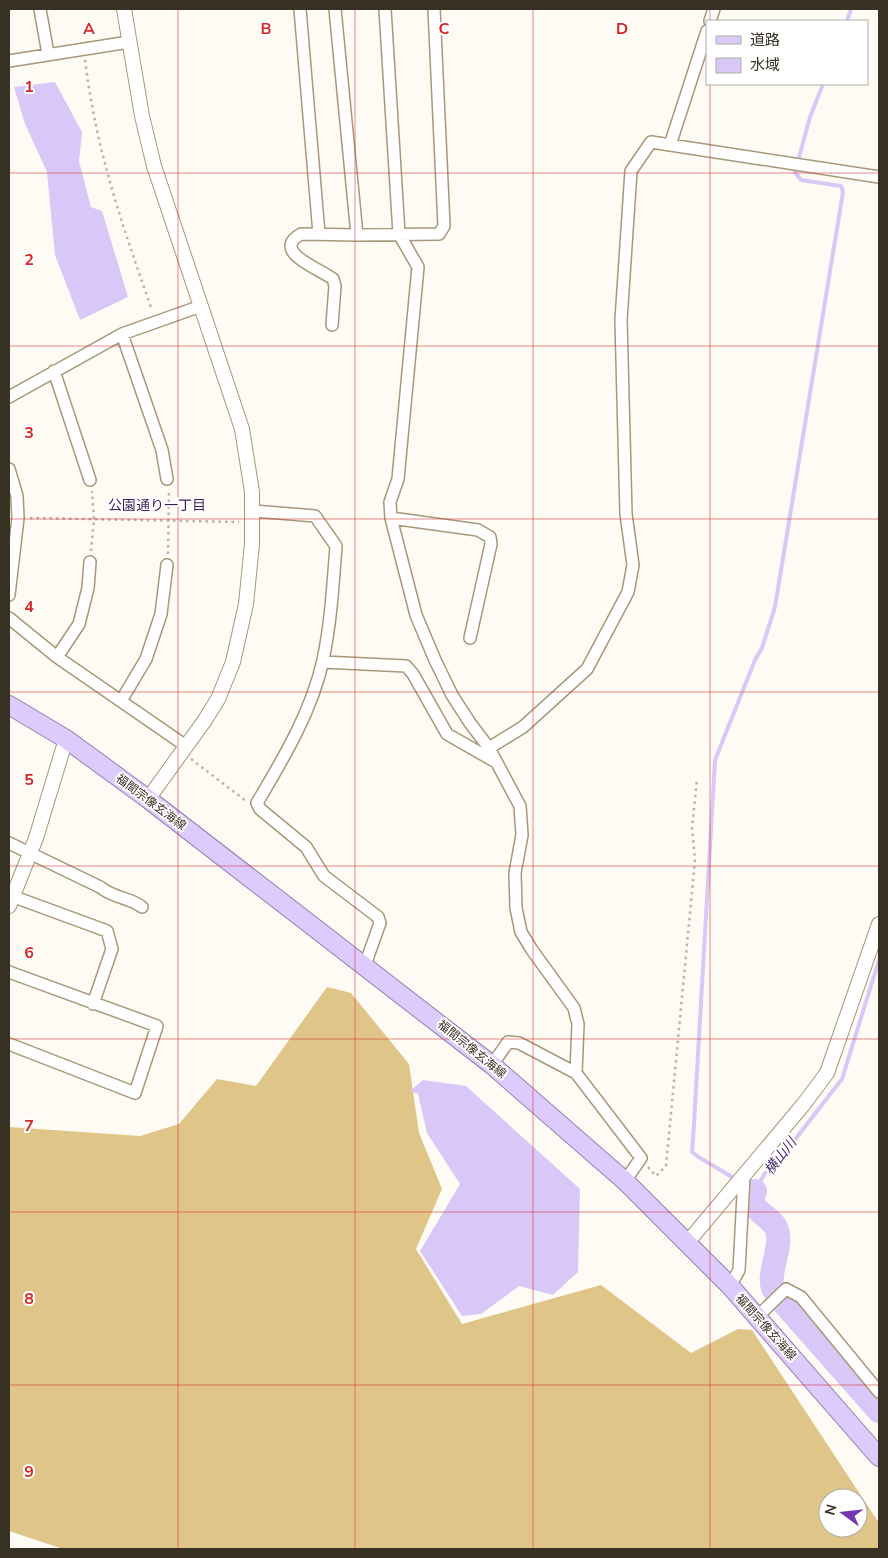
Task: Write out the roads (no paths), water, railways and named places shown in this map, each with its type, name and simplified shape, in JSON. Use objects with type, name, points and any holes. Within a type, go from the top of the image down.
[{"type":"main road","name":"福間宗像玄海線","points":[[9,706],[66,739],[148,799],[492,1065],[625,1181],[730,1286],[879,1457]]},
{"type":"street","points":[[40,9],[48,54]]},
{"type":"street","points":[[124,9],[154,166],[242,429],[250,471],[253,516],[246,604],[233,662],[218,699],[148,799]]},
{"type":"street","points":[[300,9],[319,234]]},
{"type":"street","points":[[335,9],[357,235]]},
{"type":"street","points":[[385,9],[399,234],[418,267],[398,479],[390,502],[391,518],[409,592],[434,660],[470,723],[489,748],[520,806],[522,835],[515,873],[516,908],[521,932],[574,1008],[578,1024],[576,1073]]},
{"type":"street","points":[[332,326],[335,286],[333,279],[307,266],[293,251],[292,244],[294,238],[301,234],[440,234],[444,226],[434,9]]},
{"type":"street","points":[[670,145],[706,34]]},
{"type":"street","points":[[9,61],[130,42]]},
{"type":"street","points":[[489,748],[523,726],[587,669],[628,592],[633,565],[626,514],[621,320],[631,171],[651,142],[879,177]]},
{"type":"street","points":[[9,397],[122,334],[201,306]]},
{"type":"street","points":[[122,334],[162,450],[167,479]]},
{"type":"street","points":[[54,371],[90,480]]},
{"type":"street","points":[[9,469],[17,496],[18,518],[9,595]]},
{"type":"street","points":[[253,516],[315,516],[336,546],[332,610],[323,662],[301,722],[283,760],[256,803],[260,809],[306,847],[324,876],[378,917],[380,923],[365,965]]},
{"type":"street","points":[[391,518],[478,530],[490,537],[491,544],[470,638]]},
{"type":"street","points":[[57,657],[79,624],[88,588],[90,562]]},
{"type":"street","points":[[121,701],[146,659],[161,614],[166,566]]},
{"type":"street","points":[[9,618],[57,657],[121,701],[184,749]]},
{"type":"street","points":[[323,662],[406,666],[413,674],[447,734],[496,762]]},
{"type":"street","points":[[66,739],[31,852],[10,899],[107,931],[112,949],[93,1004]]},
{"type":"street","points":[[9,843],[31,852],[112,896],[129,900],[142,907]]},
{"type":"street","points":[[687,1243],[803,1105],[827,1073],[879,924]]},
{"type":"street","points":[[9,972],[157,1026],[135,1093],[9,1044]]},
{"type":"street","points":[[492,1065],[508,1042],[519,1043],[576,1073],[640,1158],[625,1181]]},
{"type":"street","points":[[730,1286],[740,1270],[744,1176]]},
{"type":"street","points":[[758,1316],[786,1289],[801,1297],[879,1392]]},
{"type":"water","points":[[55,82],[82,132],[79,161],[91,207],[102,211],[128,297],[80,320],[55,255],[47,172],[25,124],[14,87]]},
{"type":"water","points":[[423,1080],[466,1086],[580,1189],[578,1272],[553,1295],[519,1286],[481,1314],[462,1316],[420,1251],[460,1184],[427,1133],[418,1094],[410,1091]]},
{"type":"waterway","points":[[847,20],[851,9]]},
{"type":"waterway","points":[[737,1180],[692,1152],[715,760],[755,660],[762,648],[775,607],[843,192],[841,186],[801,180],[795,172],[810,117],[823,85]]},
{"type":"waterway","name":"横山川","points":[[745,1185],[755,1191],[765,1173],[797,1137],[842,1079],[879,960]]},
{"type":"waterway","name":"横山川","points":[[755,1191],[752,1202],[754,1206],[769,1219],[777,1230],[778,1244],[772,1275],[774,1290],[879,1411]]},
{"type":"district","name":"公園通り一丁目","points":[[157,505]]}]
